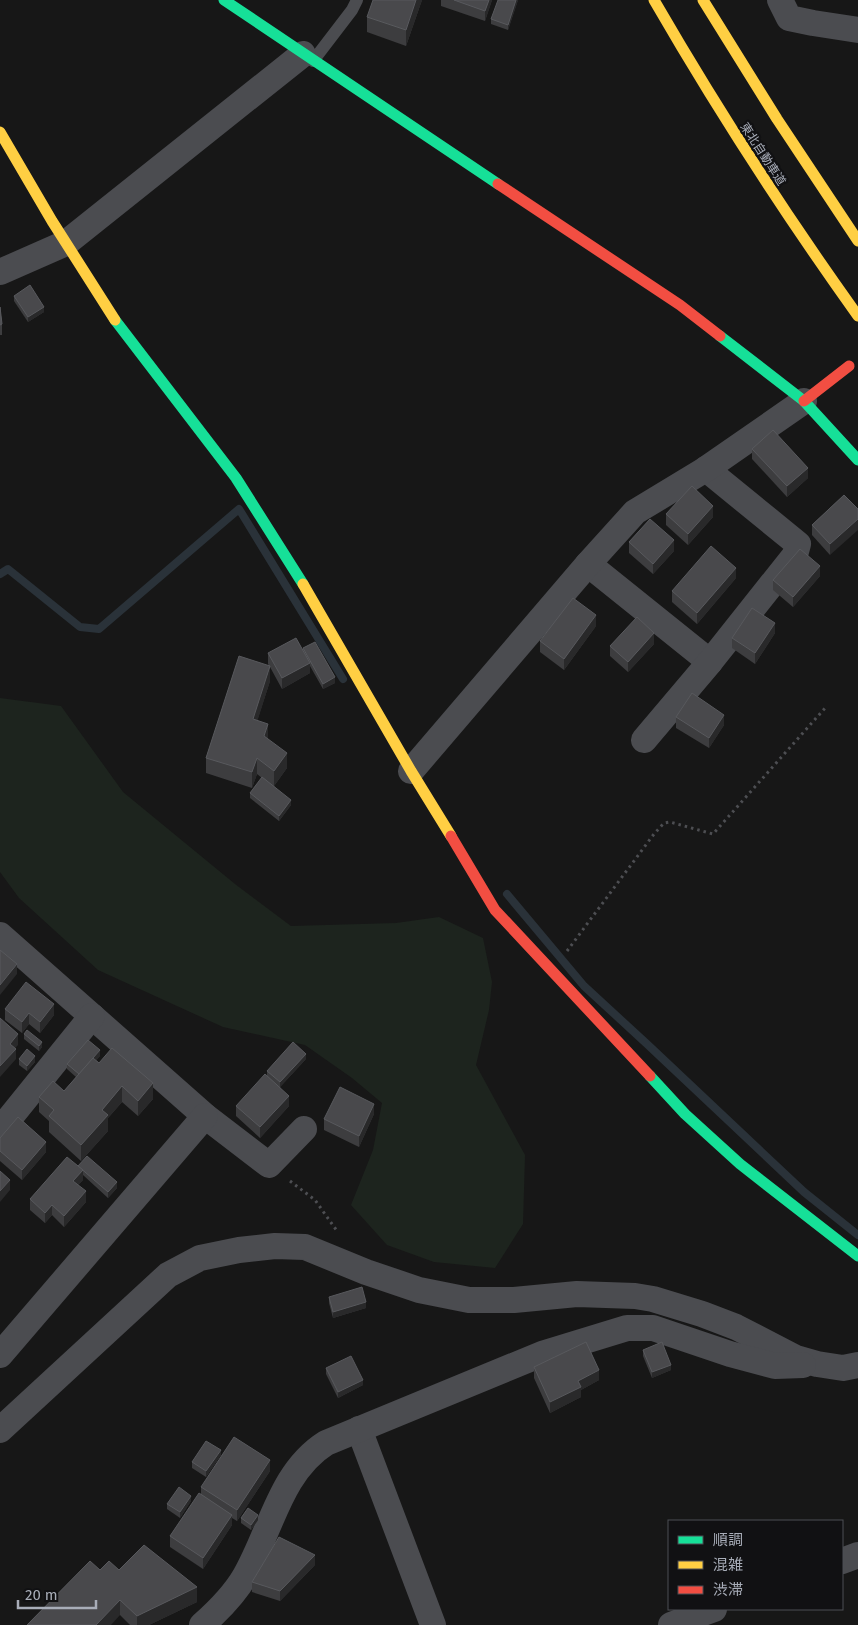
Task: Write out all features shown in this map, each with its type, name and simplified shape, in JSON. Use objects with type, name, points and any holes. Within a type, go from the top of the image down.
[{"type":"main road","points":[[224,0],[680,305],[804,401],[858,460]]},
{"type":"main road","name":"東北自動車道","points":[[654,0],[739,143],[858,316]]},
{"type":"main road","points":[[703,0],[777,119],[858,241]]},
{"type":"main road","points":[[0,132],[66,243],[113,317],[236,478],[308,592],[495,910],[685,1114],[740,1164],[858,1256]]},
{"type":"main road","points":[[804,401],[848,366]]},
{"type":"street","points":[[780,0],[789,18],[813,24],[858,30]]},
{"type":"street","points":[[0,272],[66,243],[308,57]]},
{"type":"street","points":[[411,770],[635,512],[706,469],[804,401]]},
{"type":"street","points":[[644,740],[710,662],[795,555],[798,544],[706,469]]},
{"type":"street","points":[[588,564],[710,662]]},
{"type":"street","points":[[0,935],[205,1116],[269,1165],[304,1129]]},
{"type":"street","points":[[0,1130],[92,1016]]},
{"type":"street","points":[[0,1355],[205,1116]]},
{"type":"street","points":[[0,1430],[168,1275],[200,1258],[239,1250],[275,1246],[305,1247],[366,1272],[419,1290],[469,1300],[514,1300],[577,1294],[619,1295],[652,1299],[736,1326],[796,1358],[843,1368],[858,1365]]},
{"type":"street","points":[[202,1625],[224,1605],[245,1577],[285,1488],[295,1472],[321,1446],[359,1429],[542,1354],[627,1328],[653,1328],[730,1354],[775,1366],[817,1364]]},
{"type":"street","points":[[359,1429],[433,1625]]},
{"type":"street","points":[[843,1561],[858,1555]]},
{"type":"street","points":[[671,1625],[711,1610]]},
{"type":"lane","points":[[308,57],[352,10],[357,0]]},
{"type":"path","points":[[570,948],[664,823],[670,822],[713,834],[826,707]]},
{"type":"path","points":[[269,1165],[315,1200],[338,1232]]},
{"type":"shaded area","points":[[0,698],[61,706],[123,792],[235,884],[291,926],[396,923],[439,917],[483,938],[492,982],[489,1010],[476,1065],[525,1155],[523,1224],[495,1268],[434,1262],[387,1245],[351,1205],[373,1150],[382,1103],[352,1078],[305,1045],[223,1027],[98,970],[19,898],[0,872]]},
{"type":"building","points":[[373,0],[416,0],[406,30],[367,17]]},
{"type":"building","points":[[454,0],[489,0],[485,11]]},
{"type":"building","points":[[498,0],[516,0],[508,25],[491,19]]},
{"type":"building","points":[[30,285],[44,307],[28,317],[14,296]]},
{"type":"building","points":[[0,307],[2,324],[0,325]]},
{"type":"building","points":[[773,430],[808,468],[787,486],[752,449]]},
{"type":"building","points":[[692,486],[713,506],[688,534],[666,514]]},
{"type":"building","points":[[844,495],[858,509],[858,519],[830,544],[812,525]]},
{"type":"building","points":[[650,519],[674,540],[653,564],[629,542]]},
{"type":"building","points":[[711,546],[736,568],[697,613],[672,591]]},
{"type":"building","points":[[800,549],[820,566],[793,597],[773,580]]},
{"type":"building","points":[[573,598],[596,615],[564,659],[540,641]]},
{"type":"building","points":[[752,608],[775,623],[755,653],[732,638]]},
{"type":"building","points":[[637,617],[654,633],[628,662],[610,646]]},
{"type":"building","points":[[296,638],[310,663],[282,678],[268,653]]},
{"type":"building","points":[[315,642],[335,677],[323,684],[303,648]]},
{"type":"building","points":[[239,656],[270,666],[253,719],[268,724],[264,736],[287,753],[274,771],[257,758],[252,772],[206,758]]},
{"type":"building","points":[[692,693],[724,715],[709,738],[676,717]]},
{"type":"building","points":[[262,777],[291,800],[279,816],[250,793]]},
{"type":"building","points":[[0,950],[17,964],[0,985]]},
{"type":"building","points":[[26,982],[54,1004],[40,1022],[29,1013],[22,1022],[5,1009]]},
{"type":"building","points":[[0,1018],[18,1034],[10,1044],[16,1049],[0,1066]]},
{"type":"building","points":[[27,1030],[42,1042],[39,1046],[24,1034]]},
{"type":"building","points":[[88,1040],[100,1050],[79,1074],[67,1064]]},
{"type":"building","points":[[293,1042],[306,1054],[280,1082],[267,1071]]},
{"type":"building","points":[[112,1048],[153,1083],[138,1101],[122,1086],[102,1110],[108,1115],[81,1145],[49,1116],[54,1110],[39,1097],[53,1081],[64,1091],[93,1058],[99,1063]]},
{"type":"building","points":[[27,1049],[35,1056],[27,1066],[19,1059]]},
{"type":"building","points":[[265,1074],[289,1096],[260,1127],[236,1106]]},
{"type":"building","points":[[340,1087],[374,1104],[359,1136],[324,1119]]},
{"type":"building","points":[[18,1117],[46,1142],[22,1170],[0,1151],[0,1138]]},
{"type":"building","points":[[87,1156],[117,1182],[108,1192],[78,1166]]},
{"type":"building","points":[[67,1157],[83,1170],[73,1181],[86,1191],[64,1216],[52,1205],[45,1213],[30,1199]]},
{"type":"building","points":[[0,1171],[10,1180],[0,1191]]},
{"type":"building","points":[[362,1287],[366,1302],[333,1312],[329,1297]]},
{"type":"building","points":[[586,1342],[599,1370],[578,1381],[581,1387],[550,1402],[534,1367]]},
{"type":"building","points":[[662,1342],[671,1365],[652,1372],[643,1350]]},
{"type":"building","points":[[351,1356],[363,1380],[338,1392],[326,1368]]},
{"type":"building","points":[[234,1437],[270,1460],[237,1510],[201,1487]]},
{"type":"building","points":[[206,1441],[221,1450],[206,1471],[192,1462]]},
{"type":"building","points":[[179,1487],[191,1496],[180,1512],[167,1504]]},
{"type":"building","points":[[199,1493],[232,1515],[203,1558],[170,1536]]},
{"type":"building","points":[[248,1508],[258,1515],[251,1525],[241,1518]]},
{"type":"building","points":[[279,1537],[315,1555],[280,1591],[252,1582]]},
{"type":"building","points":[[144,1545],[197,1587],[137,1616],[120,1600],[96,1625],[27,1625],[90,1561],[100,1570],[109,1561],[119,1570]]},
{"type":"waterway","points":[[0,574],[8,569],[80,627],[99,629],[239,509],[343,679]]},
{"type":"waterway","points":[[507,894],[584,986],[804,1192],[858,1235]]},
{"type":"traffic: fast","points":[[224,0],[498,184]]},
{"type":"traffic: fast","points":[[115,320],[236,478],[303,584]]},
{"type":"traffic: fast","points":[[720,336],[804,401],[858,460]]},
{"type":"traffic: fast","points":[[650,1076],[685,1114],[740,1164],[858,1256]]},
{"type":"traffic: slow","points":[[654,0],[752,161],[858,316]]},
{"type":"traffic: slow","points":[[703,0],[777,119],[858,241]]},
{"type":"traffic: slow","points":[[0,132],[52,221],[115,320]]},
{"type":"traffic: slow","points":[[303,584],[411,771],[451,836]]},
{"type":"traffic: jam","points":[[498,184],[680,305],[720,336]]},
{"type":"traffic: jam","points":[[804,401],[849,366]]},
{"type":"traffic: jam","points":[[451,836],[495,910],[650,1076]]}]
